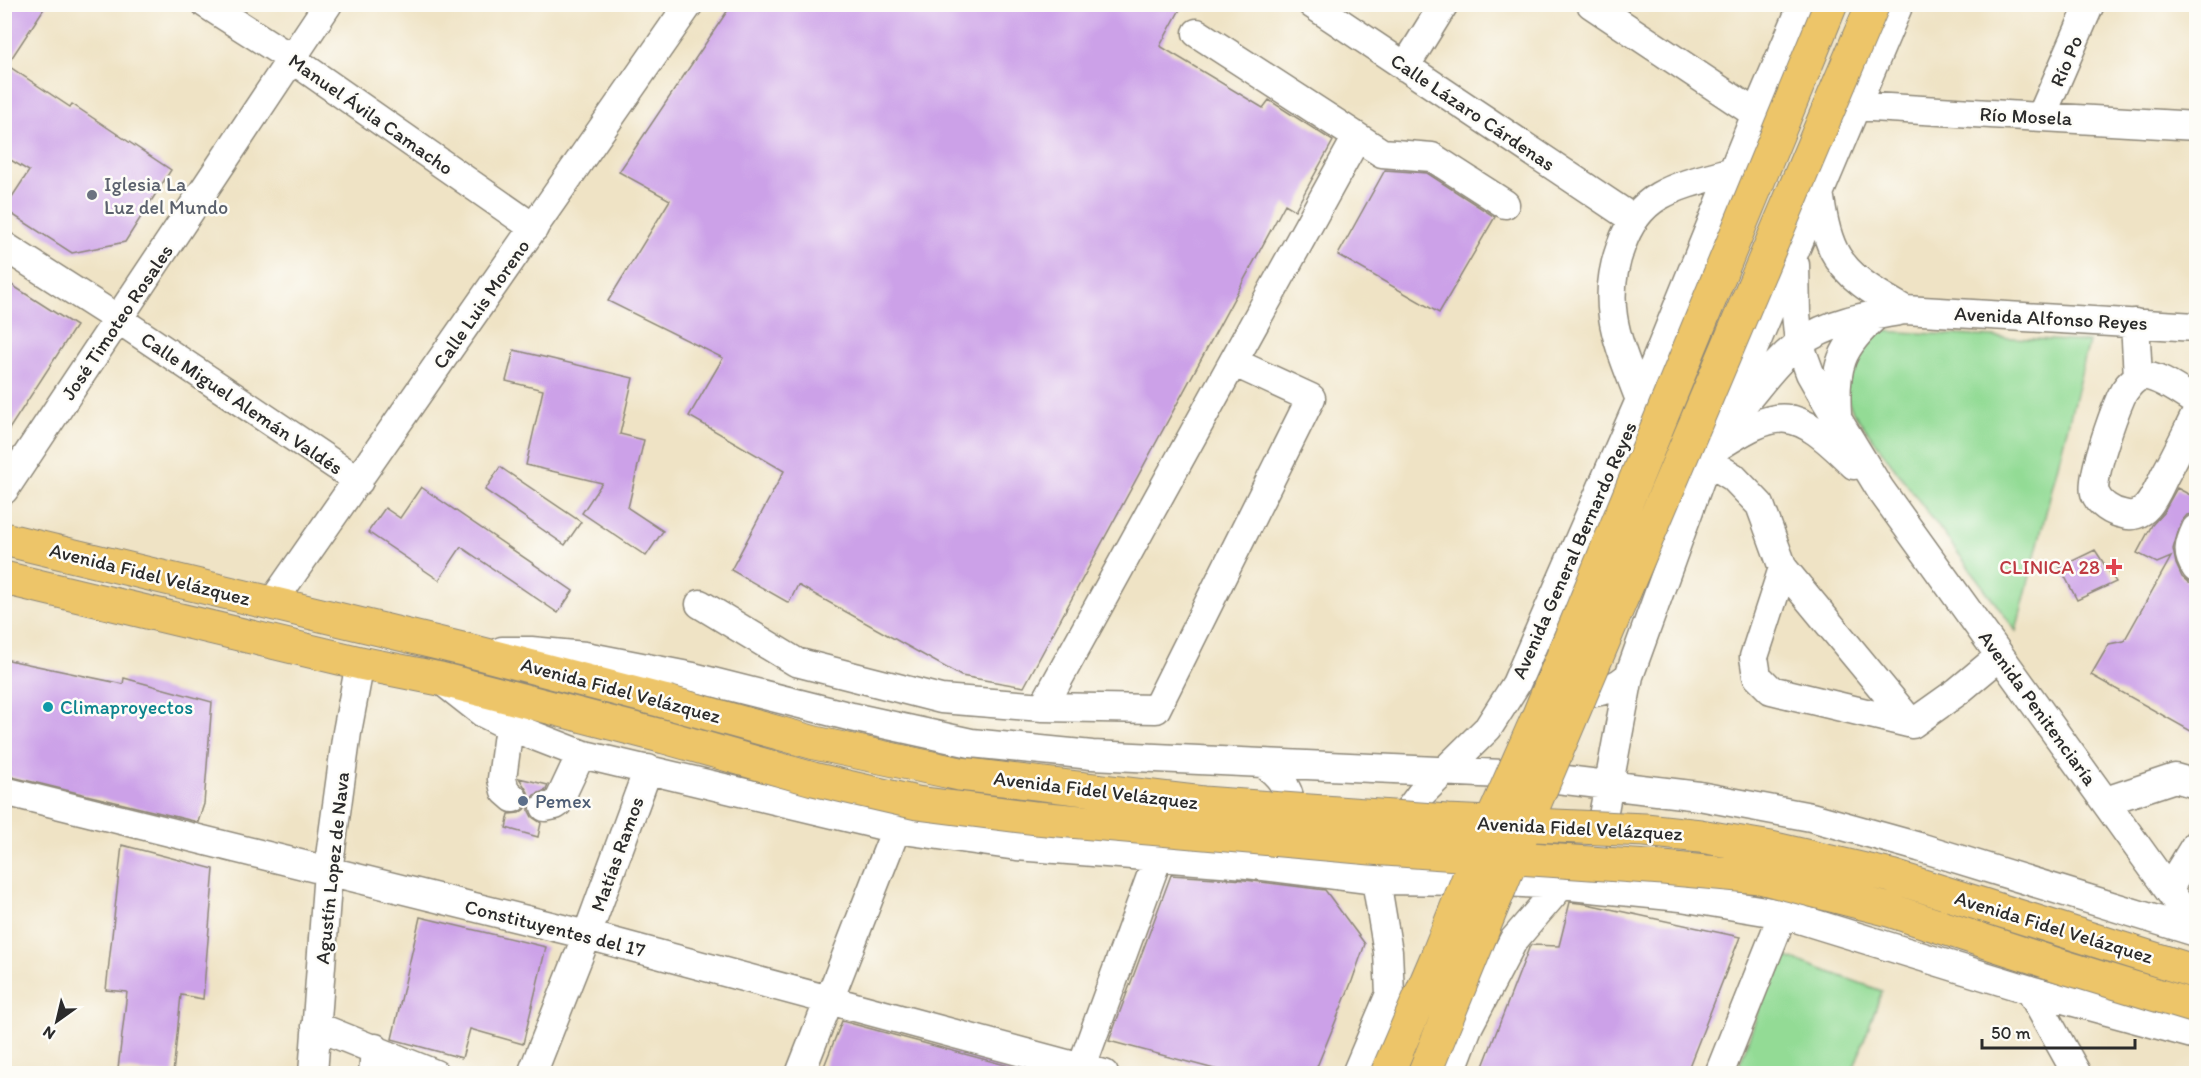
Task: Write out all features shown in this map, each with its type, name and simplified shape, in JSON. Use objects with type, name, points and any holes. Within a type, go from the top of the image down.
[{"type":"main road","name":"Avenida General Bernardo Reyes","points":[[1387,1074],[1485,837],[1538,717],[1831,4]]},
{"type":"main road","points":[[1424,1074],[1520,838],[1872,4]]},
{"type":"main road","name":"Avenida Fidel Velázquez","points":[[4,539],[479,653],[826,746],[960,774],[1203,802],[1447,821],[1645,830],[1700,836],[1771,848],[1891,876],[2196,972]]},
{"type":"main road","name":"Avenida Fidel Velázquez","points":[[4,578],[360,663],[440,679],[661,735],[813,779],[917,803],[1036,818],[1371,848],[1760,877],[1886,909],[2196,1007]]},
{"type":"street","name":"Manuel Ávila Camacho","points":[[206,4],[292,59],[534,228]]},
{"type":"street","name":"José Timoteo Rosales","points":[[4,490],[328,4]]},
{"type":"street","name":"Calle Luis Moreno","points":[[272,603],[690,4]]},
{"type":"street","name":"Calle Lázaro Cárdenas","points":[[1312,4],[1633,219]]},
{"type":"street","points":[[1405,67],[1444,4]]},
{"type":"street","points":[[1592,4],[1756,114]]},
{"type":"street","name":"Avenida General Bernardo Reyes","points":[[1356,1074],[1390,994],[1388,952],[1376,880],[1391,834],[1420,795],[1488,728],[1516,684],[1640,400],[1803,4]]},
{"type":"street","points":[[1450,1074],[1468,1027],[1513,941],[1587,855],[1594,840],[1603,816],[1629,676],[1712,449],[1818,192],[1899,4]]},
{"type":"street","name":"Río Po","points":[[2042,117],[2090,4]]},
{"type":"street","points":[[1197,33],[1382,153],[1432,157],[1506,204]]},
{"type":"street","name":"Río Mosela","points":[[1855,106],[2196,126]]},
{"type":"street","points":[[1043,707],[1357,137]]},
{"type":"street","points":[[1640,400],[1617,339],[1611,312],[1610,285],[1614,264],[1633,219],[1657,197],[1699,180],[1733,171]]},
{"type":"street","name":"Avenida Alfonso Reyes","points":[[1818,192],[1827,232],[1834,251],[1843,265],[1858,280],[1905,310]]},
{"type":"street","name":"Calle Miguel Alemán Valdés","points":[[4,246],[118,319],[359,481]]},
{"type":"street","name":"Avenida Penitenciaría","points":[[1796,250],[1796,314],[1799,343],[1810,372],[1880,489],[2169,888],[2196,930]]},
{"type":"street","name":"Avenida Alfonso Reyes","points":[[1712,449],[1767,376],[1799,343],[1826,328],[1877,315],[1905,310],[2196,327]]},
{"type":"street","points":[[1837,417],[1835,388],[1841,361],[1857,335],[1877,315]]},
{"type":"street","points":[[2135,323],[2138,377]]},
{"type":"street","points":[[700,604],[806,666],[941,699],[1043,707],[1156,709],[1311,398],[1233,362]]},
{"type":"street","points":[[2196,402],[2154,378],[2138,377],[2131,382],[2121,396],[2095,475],[2094,491],[2098,499],[2114,511],[2125,515],[2135,515],[2148,506],[2196,414]]},
{"type":"street","name":"Avenida Penitenciaría","points":[[1712,449],[1760,423],[1781,418],[1792,419],[1804,423],[1823,436],[1880,489]]},
{"type":"street","points":[[1712,449],[1733,477],[1760,505],[1783,568],[1911,724]]},
{"type":"street","points":[[2196,529],[2188,550],[2196,568]]},
{"type":"street","points":[[1783,568],[1755,657],[1756,676],[1771,690],[1911,724],[1957,692],[2000,656]]},
{"type":"street","points":[[1536,640],[1537,659],[1546,672],[1558,683],[1572,690],[1588,693],[1604,692],[1619,685],[1629,676]]},
{"type":"street","points":[[479,653],[531,651],[585,656],[693,677],[852,717],[971,743],[1092,755],[1524,775],[1699,796],[1822,820],[2196,930]]},
{"type":"street","name":"Agustín Lopez de Nava","points":[[313,1074],[328,871],[347,732],[360,663]]},
{"type":"street","points":[[440,679],[483,713],[509,726],[581,754],[896,829],[1017,846],[1247,864],[1376,880],[1481,880],[1681,897],[1783,914],[2030,990],[2196,1035]]},
{"type":"street","points":[[509,726],[502,779],[505,791],[513,798]]},
{"type":"street","points":[[545,807],[555,806],[558,803],[581,754]]},
{"type":"street","points":[[1247,864],[1260,860],[1276,848],[1288,831],[1291,819],[1292,805],[1288,792],[1278,774],[1263,763]]},
{"type":"street","name":"Matías Ramos","points":[[532,1074],[587,935],[648,769]]},
{"type":"street","points":[[2106,801],[2175,778],[2196,784]]},
{"type":"street","name":"Constituyentes del 17","points":[[4,791],[587,935],[830,999],[1088,1072]]},
{"type":"street","points":[[1714,903],[1702,880],[1700,854],[1704,841],[1716,825],[1732,813],[1758,808]]},
{"type":"street","points":[[800,1074],[896,829]]},
{"type":"street","points":[[2169,888],[2196,844]]},
{"type":"street","points":[[1088,1072],[1158,857]]},
{"type":"street","points":[[1719,1074],[1783,914]]},
{"type":"street","points":[[2159,1024],[2181,1003],[2186,993],[2190,973],[2183,942],[2168,922]]},
{"type":"street","points":[[1390,994],[1402,986],[1417,982],[1432,983],[1446,988],[1458,999],[1465,1012],[1468,1027]]},
{"type":"street","points":[[2030,990],[2077,1074]]},
{"type":"street","points":[[316,1026],[374,1061],[435,1074]]},
{"type":"green space","points":[[1880,331],[2089,342],[2016,631],[1853,412],[1845,394],[1859,344]]},
{"type":"green space","points":[[1779,954],[1882,991],[1852,1073],[1736,1074]]},
{"type":"building","name":"Iglesia La Luz del Mundo","points":[[4,4],[47,4],[7,65],[70,107],[72,104],[171,170],[125,242],[72,253],[4,209],[29,171],[4,156]]},
{"type":"building","points":[[732,4],[1183,4],[1160,46],[1263,108],[1269,100],[1333,141],[1295,210],[1285,204],[1024,687],[961,676],[798,585],[789,603],[731,570],[784,471],[689,416],[723,358],[608,301],[670,200],[619,172]]},
{"type":"building","points":[[1385,170],[1427,173],[1495,217],[1439,313],[1338,255]]},
{"type":"building","points":[[4,280],[76,326],[4,437]]},
{"type":"building","points":[[514,350],[633,378],[620,434],[644,440],[628,508],[663,531],[646,556],[582,513],[602,483],[526,465],[543,390],[506,381]]},
{"type":"building","points":[[500,467],[581,522],[565,545],[485,490]]},
{"type":"building","points":[[421,487],[573,591],[558,613],[461,547],[439,580],[368,532],[385,508],[400,518]]},
{"type":"building","points":[[2177,488],[2196,498],[2196,513],[2187,515],[2181,522],[2173,549],[2182,577],[2189,583],[2196,584],[2196,734],[2091,675],[2109,644],[2124,641],[2171,557],[2157,563],[2137,553],[2152,525],[2163,513]]},
{"type":"building","points":[[2095,550],[2116,582],[2077,600],[2060,567]]},
{"type":"building","points":[[4,659],[123,684],[124,678],[212,702],[204,804],[198,822],[4,775]]},
{"type":"building","points":[[519,778],[548,785],[546,790],[534,795],[529,802],[528,792]]},
{"type":"building","points":[[529,802],[532,817],[541,823],[538,837],[506,828],[509,814],[519,813],[526,808]]},
{"type":"building","points":[[122,845],[214,869],[203,999],[181,995],[173,1074],[118,1069],[127,992],[106,990]]},
{"type":"building","points":[[1171,875],[1245,880],[1325,890],[1365,944],[1314,1074],[1233,1074],[1109,1041]]},
{"type":"building","points":[[1570,902],[1740,937],[1686,1074],[1480,1074],[1529,948],[1531,945],[1559,946]]},
{"type":"building","points":[[420,917],[546,947],[523,1044],[470,1029],[462,1058],[392,1039]]},
{"type":"building","points":[[842,1021],[1020,1069],[1019,1074],[821,1074]]},
{"type":"place","name":"Iglesia La Luz del Mundo","points":[[92,195]]},
{"type":"place","name":"CLINICA 28","points":[[2114,567]]},
{"type":"place","name":"Climaproyectos","points":[[48,707]]},
{"type":"place","name":"Pemex","points":[[523,801]]}]
